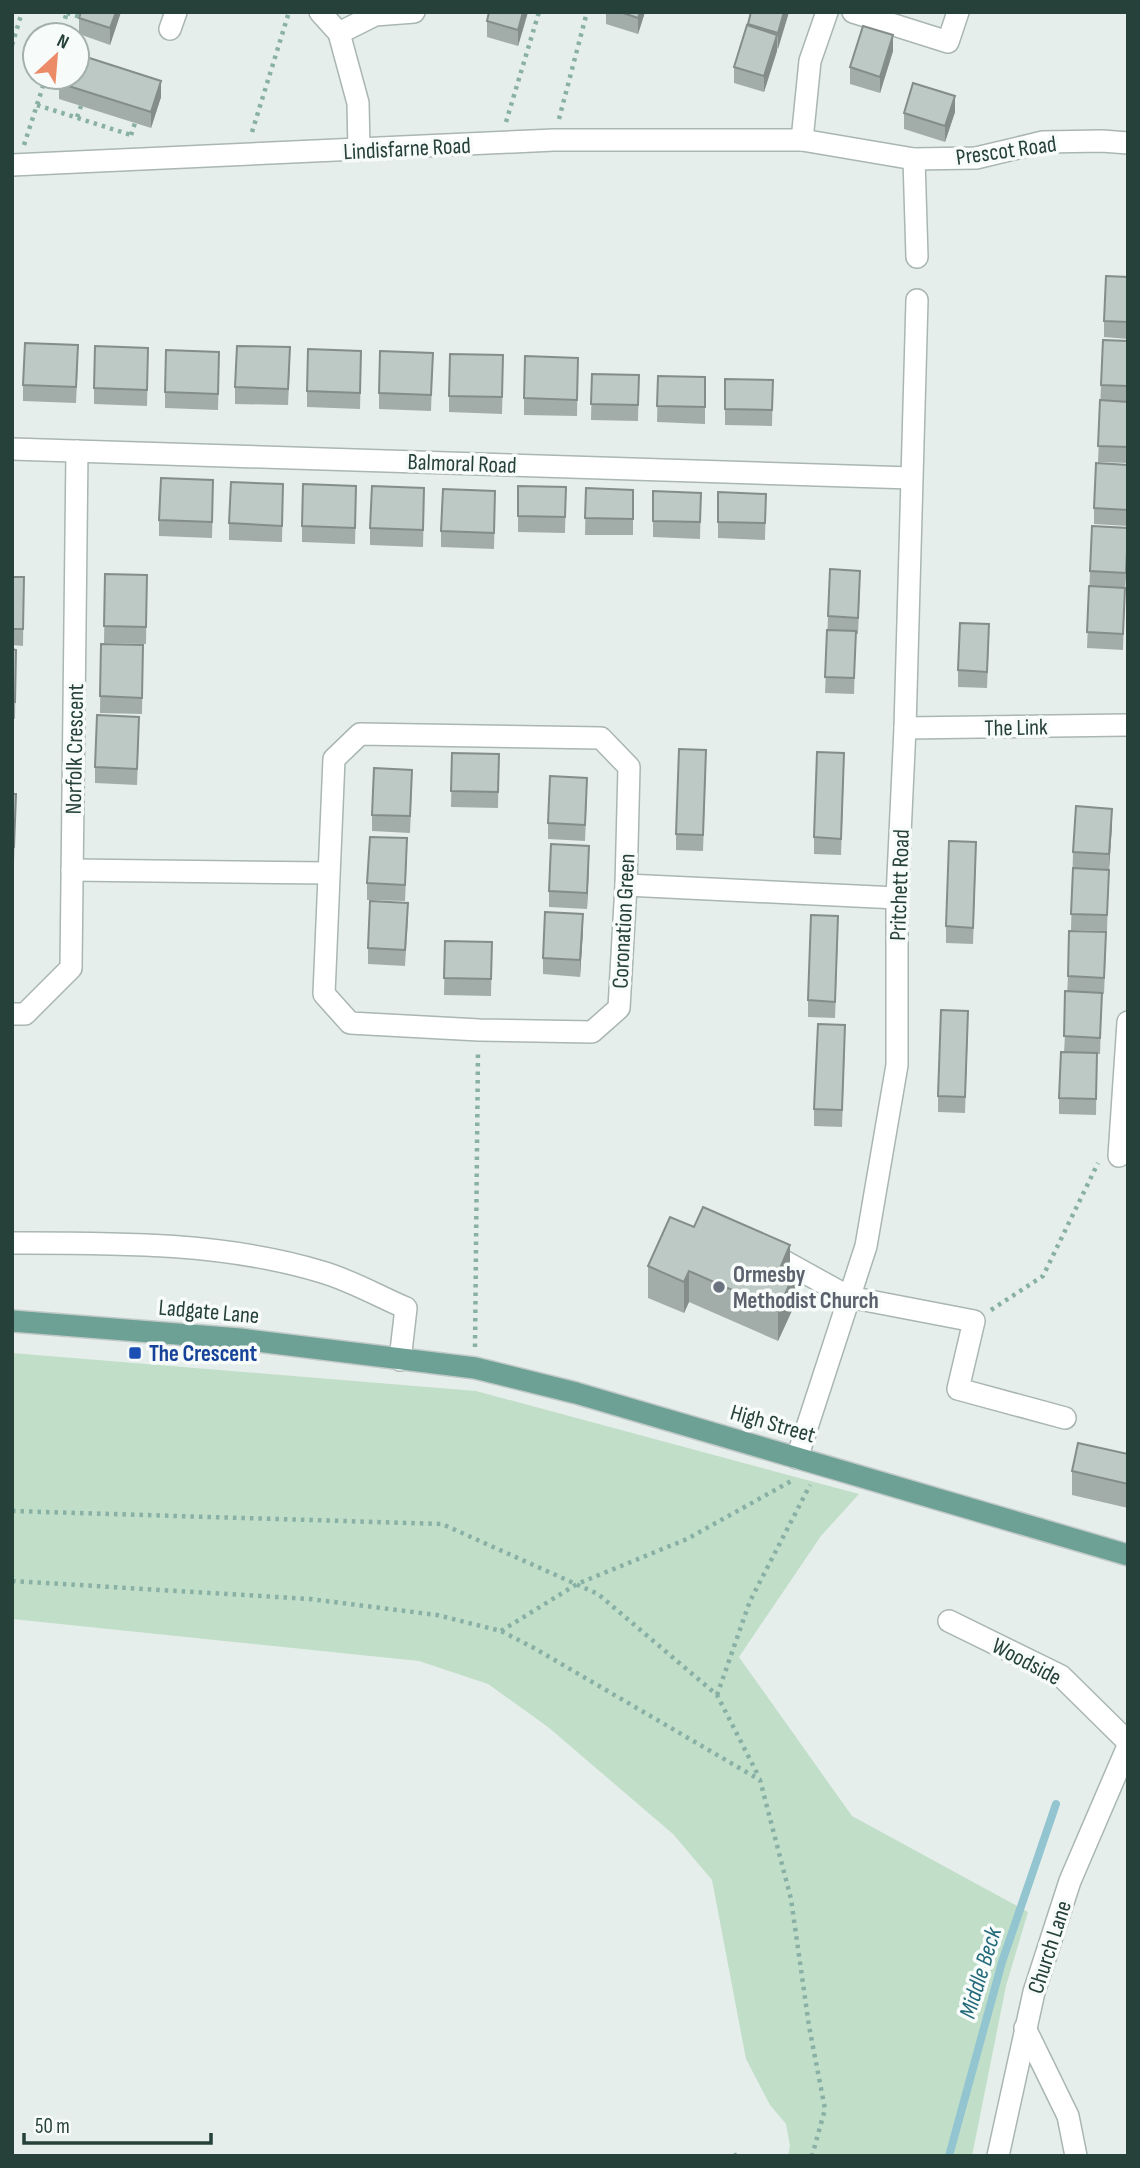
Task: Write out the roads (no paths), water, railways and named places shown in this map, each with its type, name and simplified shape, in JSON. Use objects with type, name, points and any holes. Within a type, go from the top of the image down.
[{"type":"main road","name":"Ladgate Lane","points":[[12,1321],[240,1339],[400,1360]]},
{"type":"main road","name":"High Street","points":[[400,1360],[475,1368],[576,1393],[1128,1555]]},
{"type":"street","points":[[320,12],[339,33],[358,103],[359,150]]},
{"type":"street","points":[[339,33],[375,15],[414,12]]},
{"type":"street","points":[[802,140],[810,61],[827,12]]},
{"type":"street","points":[[853,12],[948,42],[958,12]]},
{"type":"street","name":"Lindisfarne Road","points":[[15,165],[554,140],[802,140]]},
{"type":"street","name":"Prescot Road","points":[[802,140],[914,159],[976,158],[1043,142],[1128,143]]},
{"type":"street","points":[[914,159],[917,257]]},
{"type":"street","name":"Pritchett Road","points":[[797,1458],[866,1246],[897,1065],[897,898],[905,728],[917,300]]},
{"type":"street","name":"Balmoral Road","points":[[12,449],[911,478]]},
{"type":"street","name":"Norfolk Crescent","points":[[12,1014],[25,1014],[71,968],[77,451]]},
{"type":"street","name":"The Link","points":[[905,728],[1128,725]]},
{"type":"street","name":"Coronation Green","points":[[360,734],[601,738],[629,766],[625,885],[618,1008],[592,1032],[479,1030],[351,1023],[324,994],[334,759],[360,734]]},
{"type":"street","points":[[72,870],[328,873]]},
{"type":"street","points":[[625,885],[897,898]]},
{"type":"street","points":[[1119,1156],[1128,1022]]},
{"type":"street","points":[[745,1240],[849,1297],[974,1321],[958,1389],[1065,1418]]},
{"type":"street","points":[[12,1243],[93,1243],[227,1251],[323,1272],[406,1308],[400,1360]]},
{"type":"street","name":"Woodside","points":[[949,1621],[1061,1676],[1128,1744]]},
{"type":"street","name":"Church Lane","points":[[998,2156],[1034,1992],[1070,1881],[1128,1744]]},
{"type":"street","points":[[1025,2028],[1068,2116],[1076,2156]]},
{"type":"waterway","name":"Middle Beck","points":[[949,2156],[1002,1962],[1056,1804]]},
{"type":"place","name":"Ormesby Methodist Church","points":[[719,1287]]},
{"type":"place","name":"The Crescent","points":[[135,1353]]}]
